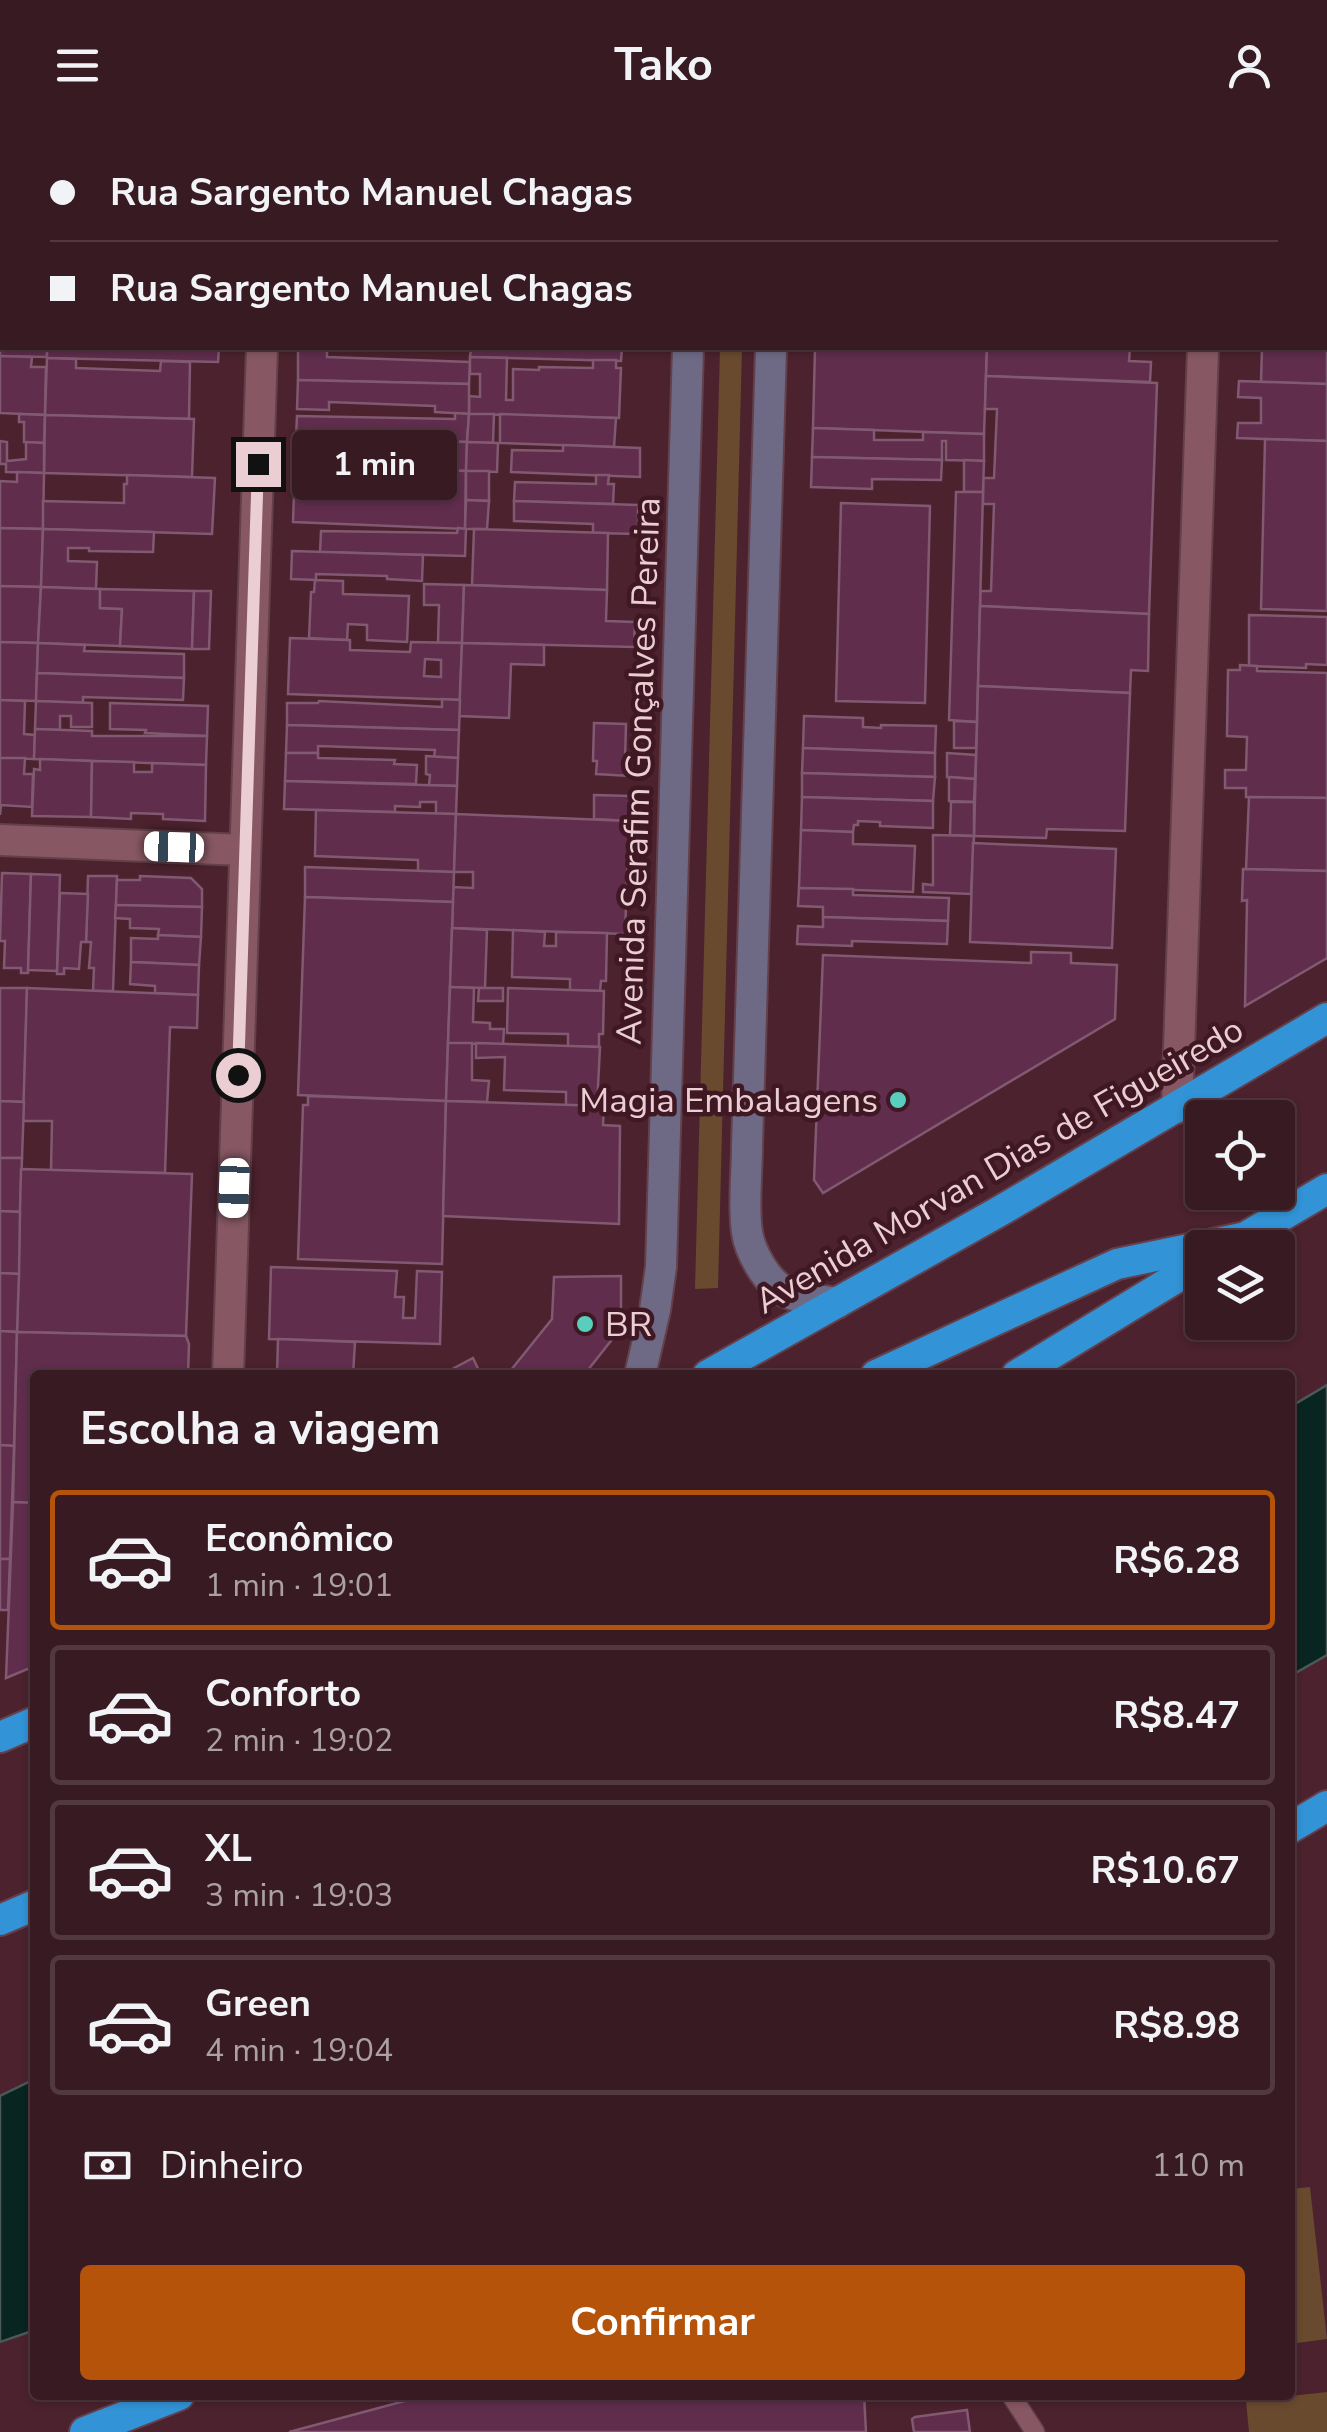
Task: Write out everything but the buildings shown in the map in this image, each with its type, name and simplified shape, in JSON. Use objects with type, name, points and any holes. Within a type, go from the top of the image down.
[{"type":"highway","name":"Avenida Morvan Dias de Figueiredo","points":[[717,1370],[1327,1018]]},
{"type":"highway","points":[[1258,1230],[1327,1190]]},
{"type":"highway","points":[[887,1370],[1116,1264],[1185,1252]]},
{"type":"highway","points":[[1025,1370],[1185,1272]]},
{"type":"highway","points":[[0,1737],[30,1724]]},
{"type":"highway","points":[[1295,1825],[1327,1806]]},
{"type":"highway","points":[[0,1920],[30,1907]]},
{"type":"highway","points":[[85,2432],[166,2400]]},
{"type":"main road","name":"Avenida Serafim Gonçalves Pereira","points":[[641,1370],[660,1267],[688,350]]},
{"type":"main road","points":[[771,350],[747,1232],[756,1257],[773,1283],[802,1297],[838,1303]]},
{"type":"street","points":[[228,1370],[262,350]]},
{"type":"street","points":[[1177,1108],[1203,350]]},
{"type":"street","points":[[0,840],[244,850]]},
{"type":"lane","points":[[1014,2400],[1035,2432]]},
{"type":"shaded area","points":[[720,350],[742,350],[718,1288],[695,1289]]},
{"type":"shaded area","points":[[1327,1385],[1327,1655],[1295,1673],[1295,1404]]},
{"type":"shaded area","points":[[30,2081],[30,2332],[0,2342],[0,2096]]},
{"type":"shaded area","points":[[1310,2187],[1327,2339],[1295,2343],[1295,2188]]},
{"type":"shaded area","points":[[1327,2392],[1327,2432],[1249,2432],[1246,2401],[1295,2400],[1295,2396]]},
{"type":"place","name":"Magia Embalagens","points":[[898,1100]]},
{"type":"place","name":"BR","points":[[585,1324]]},
{"type":"route","points":[[238,1075],[258,464]]}]
